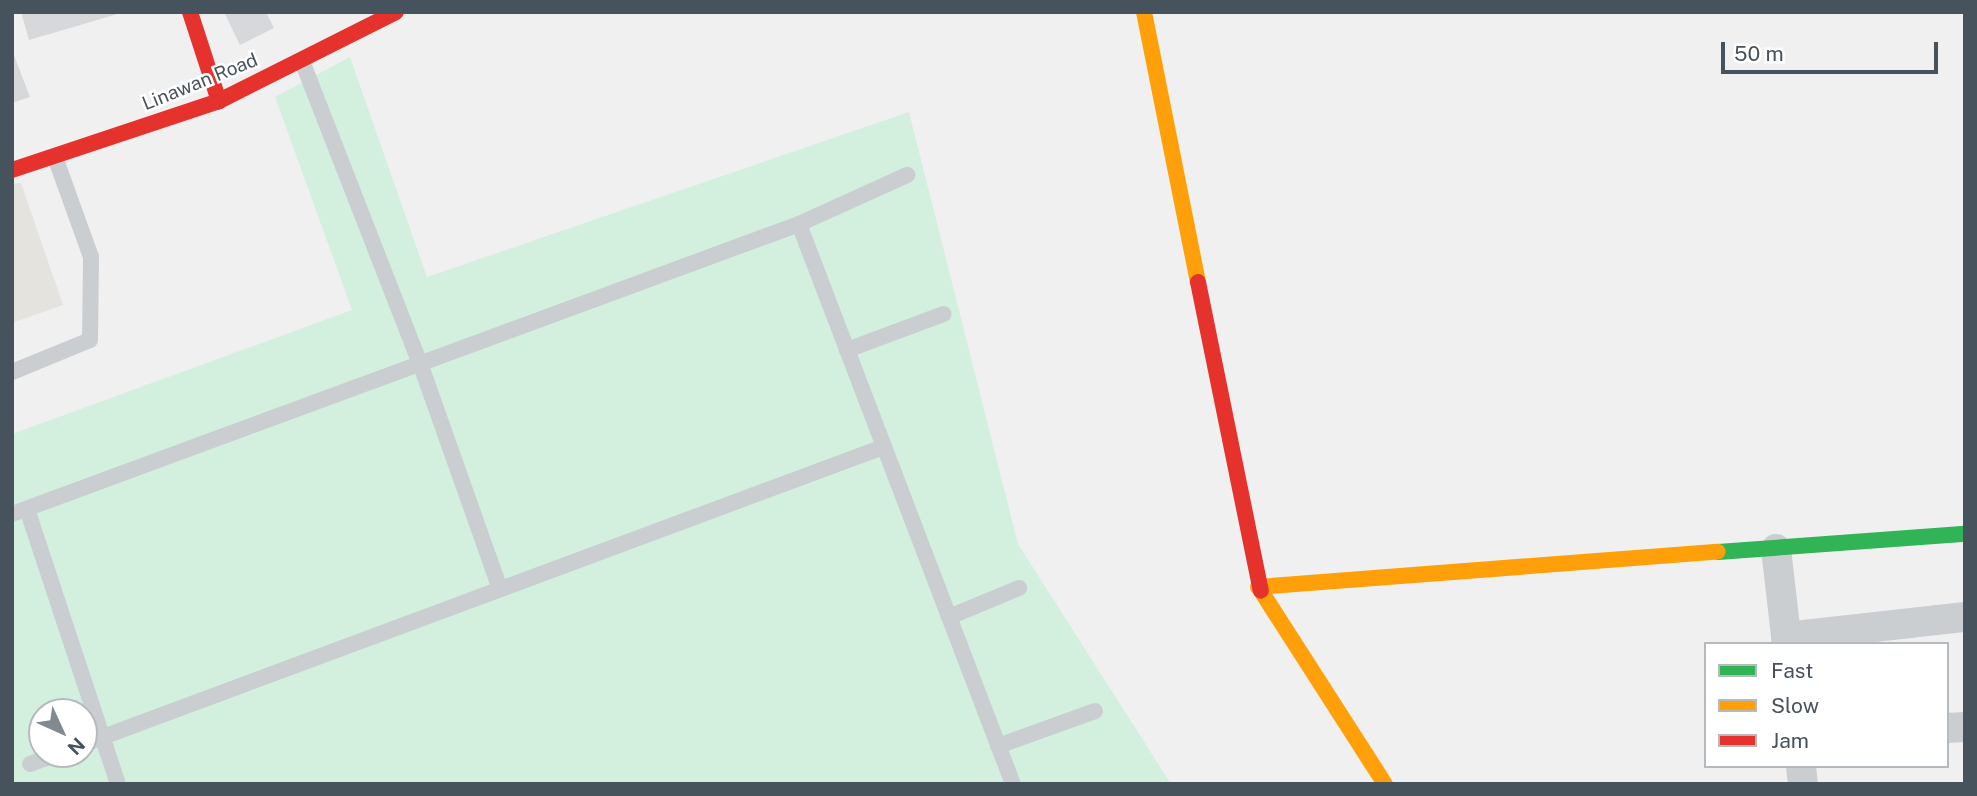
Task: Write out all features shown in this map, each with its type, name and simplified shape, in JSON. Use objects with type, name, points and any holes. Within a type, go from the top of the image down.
[{"type":"street","points":[[190,12],[219,101]]},
{"type":"street","name":"Linawan Road","points":[[12,170],[219,101],[396,12]]},
{"type":"street","points":[[1144,12],[1258,587],[1385,784]]},
{"type":"street","points":[[1258,587],[1965,534]]},
{"type":"street","points":[[1776,549],[1787,640],[1965,617]]},
{"type":"lane","points":[[302,61],[420,363],[500,589]]},
{"type":"lane","points":[[12,372],[90,340],[91,257],[55,157]]},
{"type":"lane","points":[[118,784],[20,511],[799,224],[907,175]]},
{"type":"lane","points":[[799,224],[1013,784]]},
{"type":"lane","points":[[847,350],[944,314]]},
{"type":"lane","points":[[98,738],[883,447]]},
{"type":"lane","points":[[948,617],[1019,588]]},
{"type":"lane","points":[[998,746],[1095,710]]},
{"type":"shaded area","points":[[21,183],[63,305],[12,323],[12,184]]},
{"type":"green space","points":[[350,57],[427,277],[909,112],[1018,544],[1171,784],[12,784],[12,434],[352,310],[275,97]]},
{"type":"building","points":[[21,12],[121,12],[121,13],[29,40]]},
{"type":"building","points":[[224,12],[266,12],[274,28],[240,45]]},
{"type":"building","points":[[12,50],[30,97],[12,103]]},
{"type":"traffic: fast","points":[[1718,552],[1965,534]]},
{"type":"traffic: slow","points":[[1144,12],[1198,282]]},
{"type":"traffic: slow","points":[[1258,587],[1718,552]]},
{"type":"traffic: slow","points":[[1261,591],[1385,784]]},
{"type":"traffic: jam","points":[[190,12],[219,101]]},
{"type":"traffic: jam","points":[[12,170],[219,101],[396,12]]},
{"type":"traffic: jam","points":[[1198,282],[1261,591]]}]
